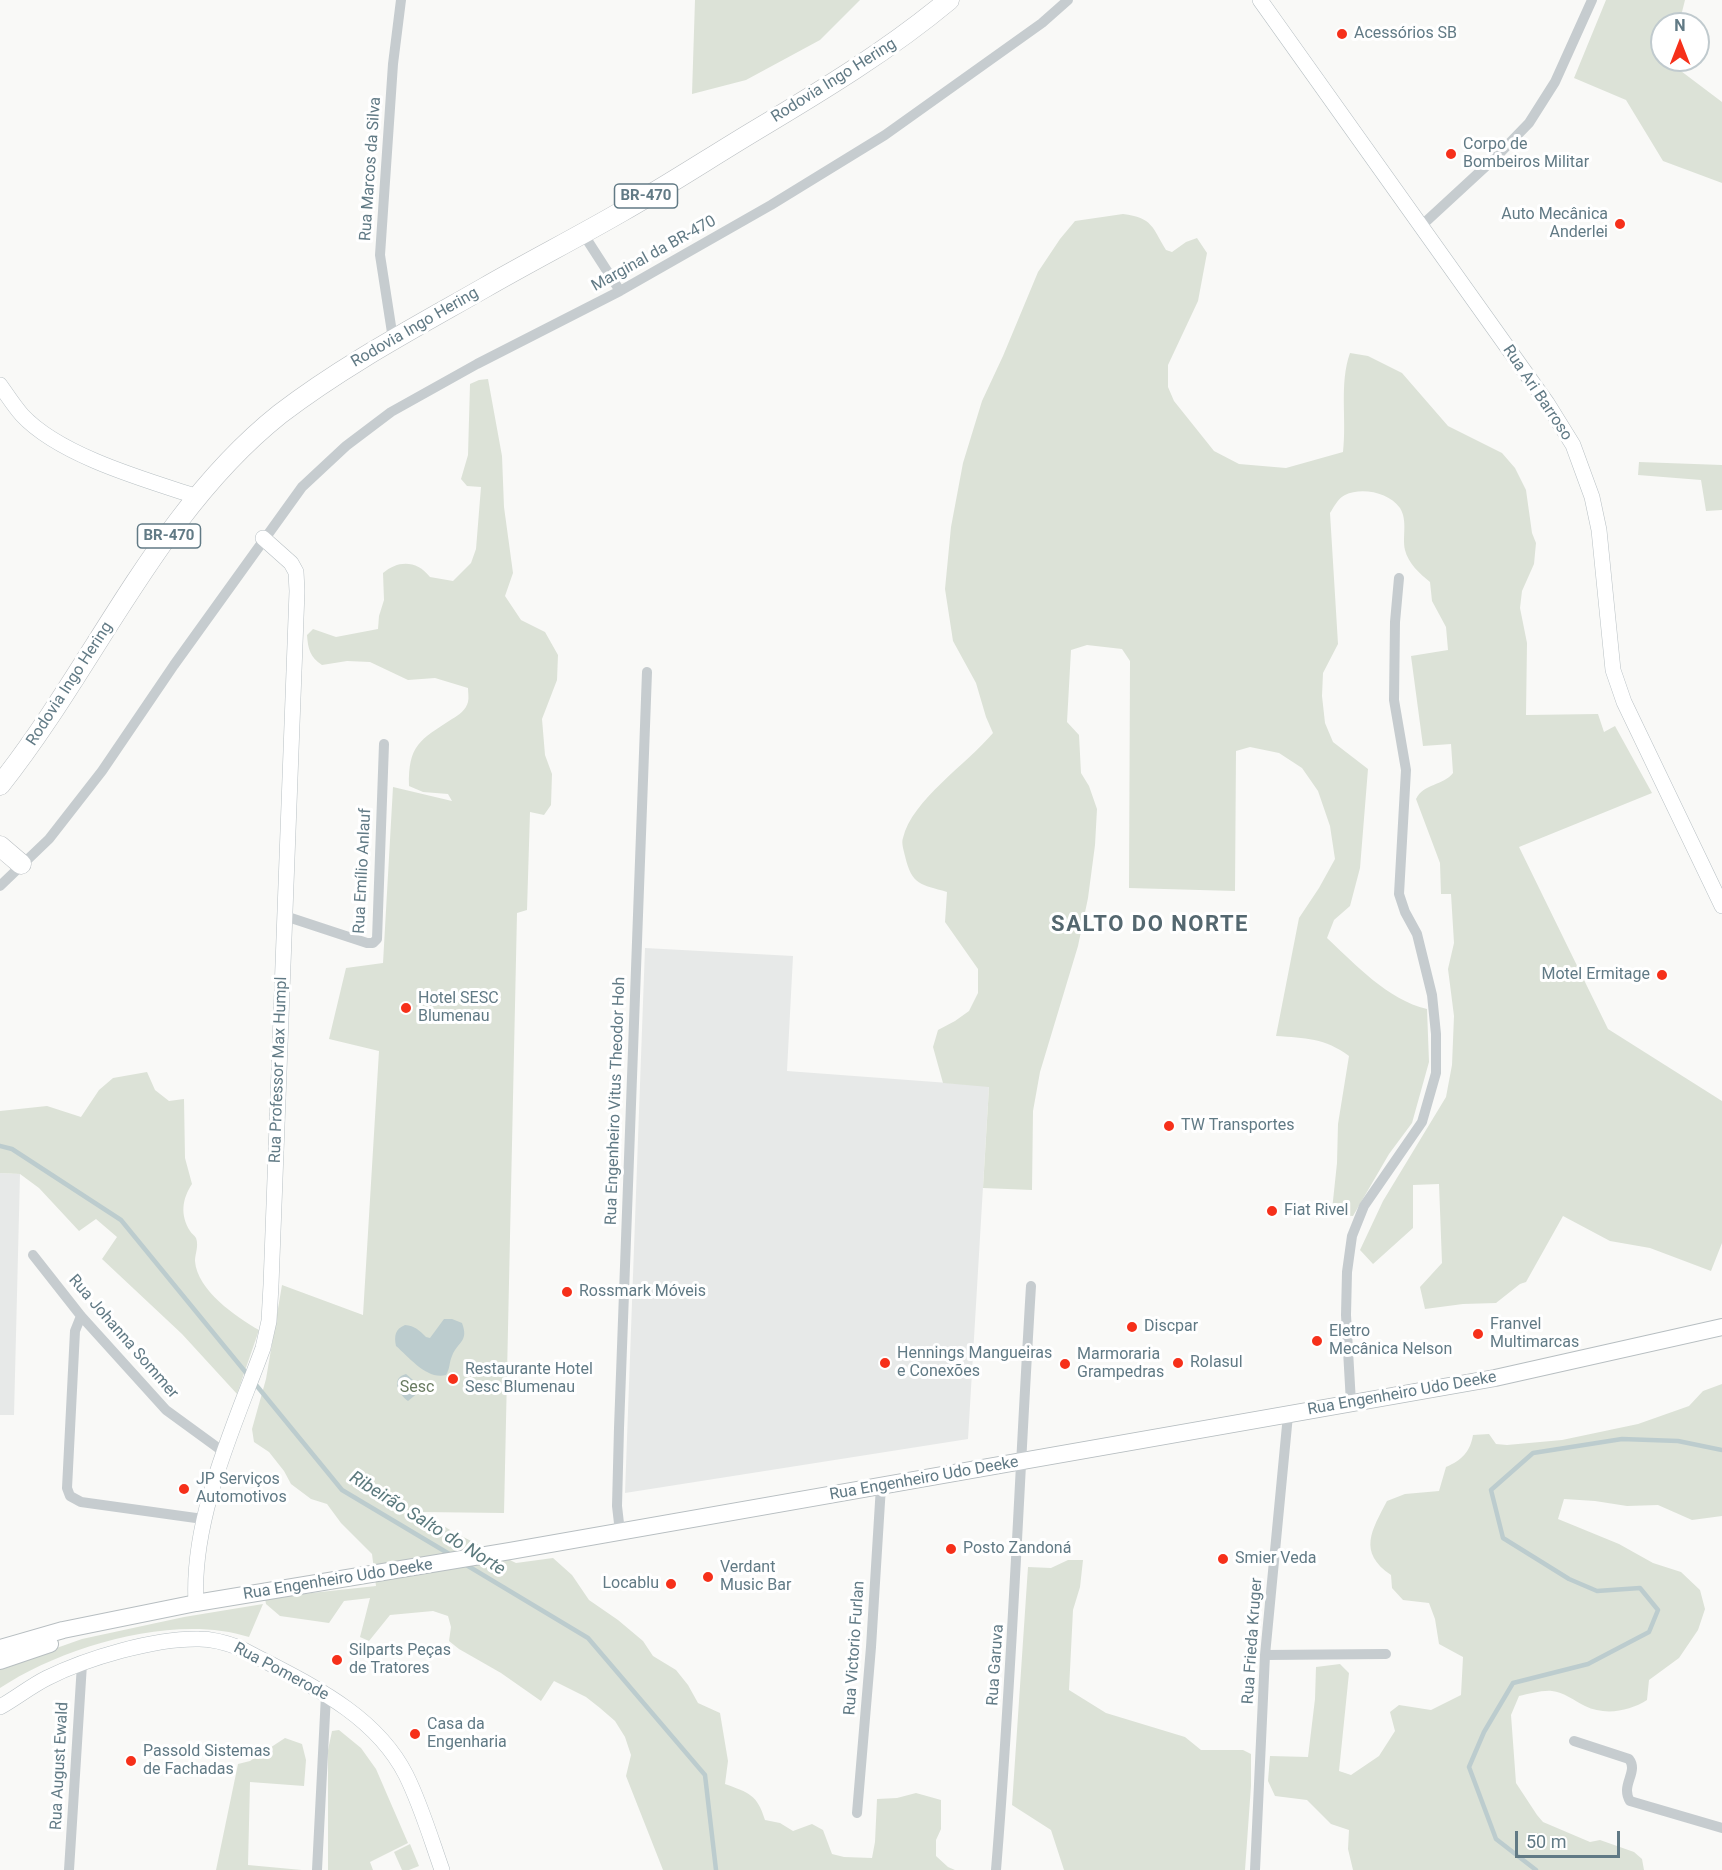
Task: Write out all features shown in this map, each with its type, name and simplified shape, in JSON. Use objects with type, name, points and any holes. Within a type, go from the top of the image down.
[{"type":"highway","name":"Rodovia Ingo Hering","points":[[0,785],[24,755],[157,552],[198,496],[243,449],[279,416],[328,380],[393,339],[640,200],[894,44],[949,0]]},
{"type":"highway","points":[[0,846],[21,864]]},
{"type":"main road","name":"Rua Engenheiro Udo Deeke","points":[[0,1648],[63,1630],[196,1603],[620,1532],[1495,1378],[1720,1327]]},
{"type":"main road","name":"Rua Engenheiro Udo Deeke","points":[[0,1661],[130,1617]]},
{"type":"street","name":"Rua Marcos da Silva","points":[[393,339],[380,255],[393,64],[401,0]]},
{"type":"street","name":"Marginal da BR-470","points":[[0,886],[49,839],[102,771],[263,538],[302,486],[345,446],[391,412],[477,364],[620,291],[771,205],[885,135],[1042,23],[1068,0]]},
{"type":"street","name":"Rua Ari Barroso","points":[[1260,0],[1547,403],[1573,445],[1592,498],[1599,530],[1613,670],[1635,726],[1722,906]]},
{"type":"street","points":[[1420,227],[1529,123],[1555,82],[1592,0]]},
{"type":"street","points":[[582,232],[620,291]]},
{"type":"street","points":[[0,385],[22,415],[40,430],[73,450],[152,482],[198,496]]},
{"type":"street","name":"Rua Professor Max Humpl","points":[[196,1603],[195,1570],[203,1519],[263,1348],[269,1321],[297,591],[296,572],[291,563],[263,538]]},
{"type":"street","points":[[1351,1403],[1346,1283],[1352,1236],[1364,1206],[1422,1122],[1436,1073],[1436,1034],[1431,987],[1417,934],[1405,912],[1399,894],[1406,770],[1394,699],[1395,622],[1399,578]]},
{"type":"street","name":"Rua Engenheiro Vitus Theodor Hoh","points":[[620,1532],[617,1506],[647,672]]},
{"type":"street","name":"Rua Emílio Anlauf","points":[[285,916],[367,943],[373,943],[377,939],[384,744]]},
{"type":"street","name":"Rua Johanna Sommer","points":[[33,1255],[81,1316],[166,1410],[225,1452]]},
{"type":"street","name":"Rua Garuva","points":[[996,1870],[1012,1650],[1032,1286]]},
{"type":"street","points":[[81,1316],[75,1331],[66,1488],[70,1496],[81,1503],[203,1519]]},
{"type":"street","name":"Rua Frieda Kruger","points":[[1255,1870],[1265,1655],[1288,1415]]},
{"type":"street","name":"Rua Victorio Furlan","points":[[857,1813],[871,1647],[881,1486]]},
{"type":"street","name":"Rua Pomerode","points":[[0,1707],[46,1678],[130,1649],[177,1640],[201,1639],[224,1642],[240,1648],[347,1707],[369,1727],[395,1756],[406,1776],[442,1870]]},
{"type":"street","points":[[1265,1655],[1386,1654]]},
{"type":"street","name":"Rua August Ewald","points":[[69,1870],[82,1664]]},
{"type":"street","points":[[317,1870],[326,1695]]},
{"type":"street","points":[[1574,1741],[1629,1759],[1632,1768],[1626,1785],[1626,1794],[1630,1802],[1722,1828]]},
{"type":"shaded area","points":[[645,948],[793,956],[787,1071],[989,1086],[968,1439],[625,1493]]},
{"type":"shaded area","points":[[0,1173],[20,1174],[14,1415],[0,1415]]},
{"type":"shaded area","points":[[444,1319],[462,1323],[464,1334],[462,1341],[454,1351],[446,1375],[439,1376],[413,1362],[396,1346],[395,1336],[397,1331],[405,1325],[414,1327],[430,1338]]},
{"type":"shaded area","points":[[406,1374],[420,1386],[419,1392],[408,1401],[399,1391],[397,1383],[401,1376]]},
{"type":"green space","points":[[695,0],[860,0],[820,40],[746,80],[692,94]]},
{"type":"green space","points":[[1606,0],[1685,0],[1682,12],[1650,12],[1650,72],[1682,72],[1722,102],[1722,183],[1663,161],[1626,100],[1574,78]]},
{"type":"green space","points":[[1123,214],[1146,221],[1166,250],[1172,252],[1186,242],[1197,238],[1207,253],[1198,301],[1168,365],[1168,387],[1174,401],[1214,451],[1239,464],[1286,468],[1343,452],[1344,389],[1350,353],[1368,356],[1402,373],[1448,426],[1502,453],[1515,468],[1526,490],[1532,533],[1536,543],[1534,564],[1522,591],[1520,608],[1527,643],[1526,715],[1598,714],[1604,732],[1615,726],[1652,793],[1519,847],[1608,1029],[1722,1101],[1722,1243],[1711,1271],[1650,1248],[1610,1241],[1563,1216],[1526,1282],[1520,1284],[1496,1303],[1425,1309],[1420,1287],[1442,1263],[1439,1184],[1413,1185],[1413,1228],[1373,1264],[1360,1250],[1383,1201],[1446,1097],[1452,1065],[1454,1016],[1448,969],[1454,943],[1451,894],[1441,894],[1440,863],[1416,799],[1424,790],[1453,773],[1451,744],[1423,746],[1411,656],[1448,650],[1446,627],[1432,601],[1430,582],[1415,568],[1407,555],[1404,545],[1404,518],[1400,508],[1389,498],[1367,491],[1343,496],[1330,513],[1338,644],[1323,673],[1322,696],[1325,723],[1333,742],[1368,769],[1360,868],[1350,906],[1334,920],[1327,938],[1373,980],[1399,998],[1427,1009],[1429,1062],[1412,1123],[1389,1154],[1353,1216],[1335,1215],[1332,1210],[1338,1124],[1349,1056],[1323,1042],[1306,1038],[1276,1036],[1299,918],[1335,859],[1330,826],[1318,791],[1302,768],[1279,753],[1250,747],[1236,751],[1235,891],[1129,888],[1130,661],[1122,649],[1087,645],[1071,650],[1067,722],[1079,735],[1081,773],[1089,786],[1097,809],[1088,898],[1078,946],[1040,1072],[1033,1111],[1032,1190],[983,1188],[989,1087],[943,1083],[933,1047],[938,1030],[969,1011],[978,993],[978,969],[945,922],[947,892],[924,885],[915,878],[908,866],[902,840],[917,810],[993,733],[976,683],[953,641],[945,589],[951,527],[963,463],[982,401],[1038,272],[1060,239],[1075,221]]},
{"type":"green space","name":"Sesc","points":[[488,379],[502,456],[504,507],[513,573],[505,596],[521,620],[545,632],[558,655],[557,680],[542,719],[545,755],[552,774],[551,805],[544,815],[530,812],[527,910],[517,913],[504,1513],[421,1512],[455,1533],[516,1563],[553,1558],[572,1575],[589,1600],[643,1641],[653,1656],[676,1670],[698,1703],[720,1713],[728,1761],[725,1784],[751,1796],[759,1805],[765,1820],[780,1823],[793,1831],[812,1824],[823,1830],[832,1854],[872,1858],[877,1799],[897,1798],[916,1793],[941,1800],[941,1829],[936,1840],[936,1856],[955,1870],[663,1870],[626,1776],[631,1755],[625,1737],[615,1721],[586,1697],[554,1681],[541,1701],[449,1641],[451,1627],[448,1616],[433,1611],[390,1615],[369,1641],[360,1637],[370,1598],[344,1601],[329,1623],[280,1616],[266,1604],[265,1598],[376,1586],[372,1554],[341,1523],[327,1504],[311,1499],[291,1484],[269,1452],[254,1442],[252,1429],[266,1379],[282,1285],[363,1315],[379,1051],[329,1039],[346,968],[383,963],[393,787],[452,801],[448,794],[423,792],[409,786],[409,772],[418,745],[462,712],[468,699],[468,688],[435,678],[408,680],[370,662],[347,661],[322,665],[310,652],[307,635],[313,629],[336,637],[378,629],[384,600],[383,573],[395,566],[413,565],[425,571],[430,577],[453,581],[471,563],[476,549],[481,487],[467,486],[461,479],[468,455],[470,384]]},
{"type":"green space","points":[[1639,462],[1722,465],[1722,510],[1706,511],[1701,480],[1638,475]]},
{"type":"green space","points":[[147,1072],[155,1090],[169,1101],[184,1099],[185,1158],[192,1184],[184,1201],[184,1213],[187,1225],[197,1241],[195,1261],[197,1272],[219,1302],[259,1330],[237,1394],[182,1334],[102,1259],[117,1237],[96,1219],[79,1231],[39,1188],[20,1174],[0,1173],[0,1111],[47,1106],[81,1117],[99,1090],[113,1078]]},
{"type":"green space","points":[[1722,1384],[1722,1516],[1692,1520],[1658,1505],[1627,1506],[1564,1499],[1558,1519],[1619,1544],[1653,1563],[1681,1572],[1700,1590],[1705,1609],[1698,1630],[1679,1658],[1649,1680],[1647,1700],[1640,1704],[1617,1711],[1601,1711],[1585,1706],[1560,1693],[1544,1691],[1519,1696],[1511,1715],[1516,1783],[1543,1822],[1590,1842],[1600,1840],[1634,1852],[1642,1859],[1644,1870],[1353,1870],[1348,1849],[1349,1830],[1331,1824],[1307,1800],[1275,1796],[1268,1781],[1270,1756],[1308,1757],[1315,1699],[1316,1667],[1340,1664],[1349,1673],[1339,1771],[1351,1775],[1379,1756],[1395,1731],[1390,1712],[1399,1705],[1431,1710],[1461,1695],[1463,1657],[1439,1644],[1435,1619],[1429,1603],[1403,1600],[1392,1588],[1391,1575],[1374,1558],[1371,1549],[1373,1531],[1387,1501],[1405,1494],[1439,1491],[1446,1467],[1464,1455],[1473,1435],[1489,1434],[1496,1444],[1507,1445],[1562,1440],[1638,1424],[1689,1406],[1703,1391]]},
{"type":"green space","points":[[1068,1560],[1083,1560],[1080,1587],[1073,1610],[1069,1690],[1106,1713],[1185,1737],[1201,1750],[1243,1750],[1251,1754],[1245,1870],[1064,1870],[1051,1830],[1012,1805],[1028,1567],[1051,1568]]},
{"type":"green space","points":[[263,1604],[249,1637],[220,1631],[188,1629],[120,1638],[55,1659],[0,1688],[0,1668],[82,1639],[184,1617]]},
{"type":"green space","points":[[339,1730],[361,1748],[376,1769],[408,1843],[370,1862],[373,1870],[328,1870],[328,1750],[332,1731]]},
{"type":"green space","points":[[285,1738],[302,1744],[306,1760],[304,1786],[250,1782],[248,1865],[302,1870],[216,1870],[238,1764],[250,1761]]},
{"type":"green space","points":[[410,1844],[419,1866],[402,1870],[394,1852]]},
{"type":"waterway","name":"Ribeirão Salto do Norte","points":[[0,1146],[12,1149],[121,1220],[342,1490],[451,1555]]},
{"type":"waterway","name":"Ribeirão Salto do Norte","points":[[1536,1870],[1496,1839],[1469,1767],[1484,1732],[1513,1683],[1588,1664],[1649,1632],[1658,1610],[1640,1588],[1597,1591],[1569,1579],[1503,1538],[1491,1490],[1533,1453],[1622,1439],[1678,1441],[1722,1450]]},
{"type":"waterway","name":"Ribeirão Salto do Norte","points":[[463,1563],[588,1638],[705,1775],[716,1870]]},
{"type":"place","name":"Acessórios SB","points":[[1342,34]]},
{"type":"place","name":"Corpo de Bombeiros Militar","points":[[1451,154]]},
{"type":"place","name":"Auto Mecânica Anderlei","points":[[1620,224]]},
{"type":"place","name":"Motel Ermitage","points":[[1662,975]]},
{"type":"place","name":"Hotel SESC Blumenau","points":[[406,1008]]},
{"type":"place","name":"TW Transportes","points":[[1169,1126]]},
{"type":"place","name":"Fiat Rivel","points":[[1272,1211]]},
{"type":"place","name":"Rossmark Móveis","points":[[567,1292]]},
{"type":"place","name":"Discpar","points":[[1132,1327]]},
{"type":"place","name":"Franvel Multimarcas","points":[[1478,1334]]},
{"type":"place","name":"Eletro Mecânica Nelson","points":[[1317,1341]]},
{"type":"place","name":"Hennings Mangueiras e Conexões","points":[[885,1363]]},
{"type":"place","name":"Rolasul","points":[[1178,1363]]},
{"type":"place","name":"Marmoraria Grampedras","points":[[1065,1364]]},
{"type":"place","name":"Restaurante Hotel Sesc Blumenau","points":[[453,1379]]},
{"type":"place","name":"JP Serviços Automotivos","points":[[184,1489]]},
{"type":"place","name":"Posto Zandoná","points":[[951,1549]]},
{"type":"place","name":"Smier Veda","points":[[1223,1559]]},
{"type":"place","name":"Verdant Music Bar","points":[[708,1577]]},
{"type":"place","name":"Locablu","points":[[671,1584]]},
{"type":"place","name":"Silparts Peças de Tratores","points":[[337,1660]]},
{"type":"place","name":"Casa da Engenharia","points":[[415,1734]]},
{"type":"place","name":"Passold Sistemas de Fachadas","points":[[131,1761]]},
{"type":"district","name":"SALTO DO NORTE","points":[[1150,925]]}]
